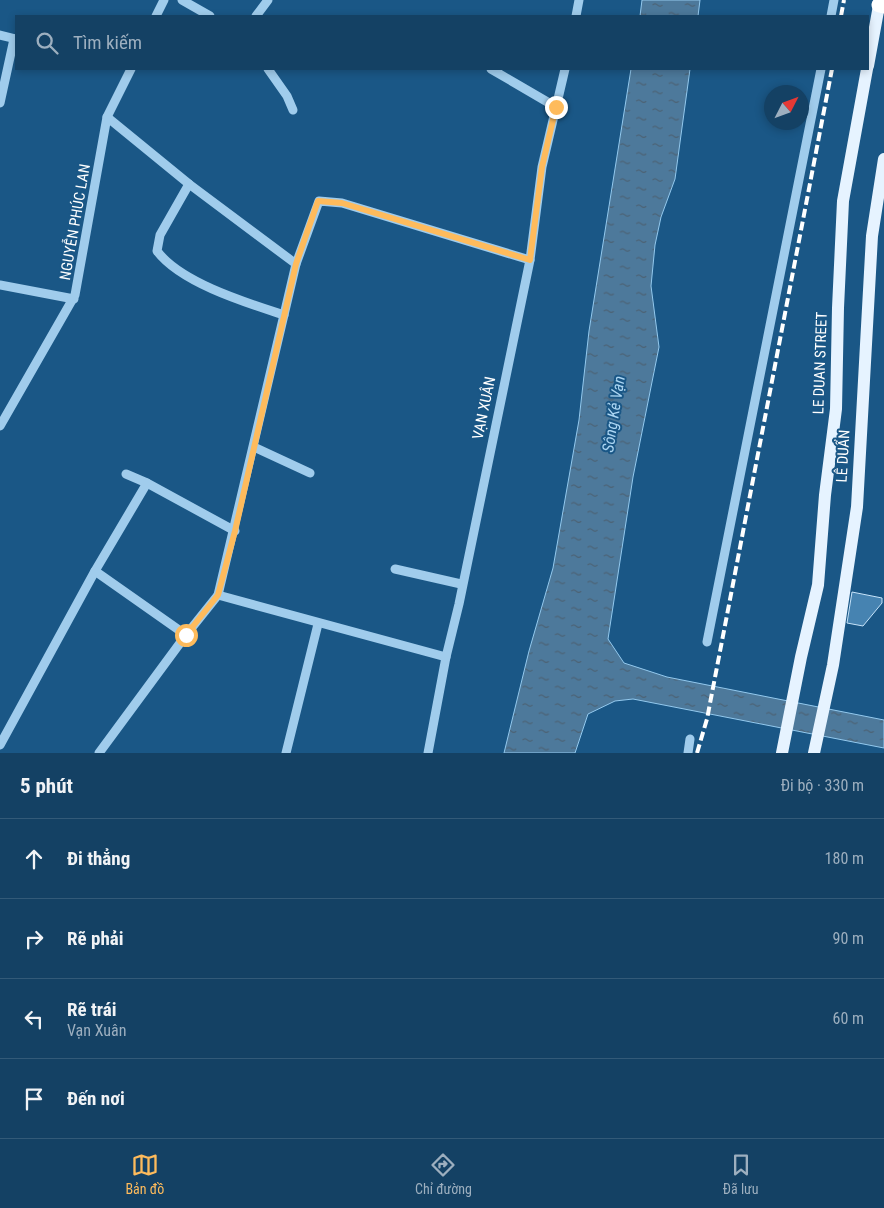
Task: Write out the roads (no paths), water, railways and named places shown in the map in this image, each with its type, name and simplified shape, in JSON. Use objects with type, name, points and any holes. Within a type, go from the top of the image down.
[{"type":"main road","name":"LE DUAN STREET","points":[[869,62],[881,3]]},
{"type":"main road","name":"LE DUAN STREET","points":[[782,753],[801,657],[818,585],[825,495],[836,409],[843,201],[867,70]]},
{"type":"main road","name":"LÊ DUẨN","points":[[815,751],[833,665],[857,507],[872,236],[883,166]]},
{"type":"street","points":[[156,15],[164,0]]},
{"type":"street","points":[[182,0],[208,15]]},
{"type":"street","points":[[257,15],[268,0]]},
{"type":"street","points":[[576,15],[579,0]]},
{"type":"street","points":[[831,15],[834,0]]},
{"type":"street","points":[[0,34],[15,39],[0,103]]},
{"type":"street","name":"NGUYỄN PHÚC LAN","points":[[0,426],[4,411],[74,298],[79,282],[108,117],[130,70]]},
{"type":"street","points":[[269,70],[287,96],[293,110]]},
{"type":"street","points":[[492,70],[556,107]]},
{"type":"street","name":"VẠN XUÂN","points":[[428,753],[446,656],[530,260],[542,167],[564,70]]},
{"type":"street","points":[[707,642],[821,70]]},
{"type":"street","points":[[108,117],[189,184],[296,264]]},
{"type":"street","points":[[189,184],[160,235],[157,251],[161,258],[174,269],[206,285],[284,316]]},
{"type":"street","points":[[99,753],[218,595],[235,531],[296,264],[318,201],[342,203],[530,260]]},
{"type":"street","points":[[0,285],[74,298]]},
{"type":"street","points":[[254,447],[310,472]]},
{"type":"street","points":[[126,474],[147,483],[235,531]]},
{"type":"street","points":[[0,745],[95,571],[147,483]]},
{"type":"street","points":[[395,569],[462,584]]},
{"type":"street","points":[[95,571],[186,635]]},
{"type":"street","points":[[218,595],[318,624],[446,656]]},
{"type":"street","points":[[286,753],[318,624]]},
{"type":"street","points":[[688,753],[690,739]]},
{"type":"water","points":[[642,0],[700,0],[698,15],[640,15]]},
{"type":"water","name":"Sông Kẻ Vạn","points":[[631,70],[690,70],[675,179],[661,217],[655,245],[651,286],[659,347],[633,477],[608,639],[624,663],[667,677],[884,720],[884,748],[633,699],[615,701],[588,714],[575,753],[504,753],[529,651],[553,568],[579,420],[589,331]]},
{"type":"railway","points":[[841,15],[844,0]]},
{"type":"railway","points":[[697,753],[707,719],[832,70]]}]
